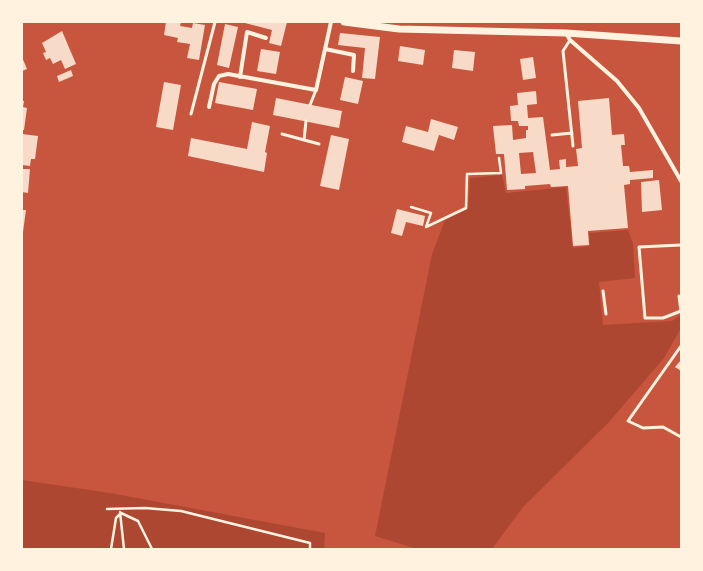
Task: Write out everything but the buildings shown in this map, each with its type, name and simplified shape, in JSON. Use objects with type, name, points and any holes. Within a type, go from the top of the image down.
[{"type":"street","points":[[209,107],[214,84],[220,76],[228,74],[316,90],[331,22]]},
{"type":"street","points":[[344,22],[400,29],[566,33],[681,41]]},
{"type":"street","points":[[240,77],[247,32],[266,38]]},
{"type":"street","points":[[566,33],[570,40],[617,81],[642,114],[681,181]]},
{"type":"street","points":[[325,49],[354,55],[353,71]]},
{"type":"lane","points":[[191,114],[215,22]]},
{"type":"lane","points":[[570,40],[563,51],[574,146]]},
{"type":"lane","points":[[310,105],[316,90]]},
{"type":"lane","points":[[304,140],[306,121]]},
{"type":"lane","points":[[552,135],[572,133]]},
{"type":"lane","points":[[282,134],[319,144]]},
{"type":"lane","points":[[679,296],[681,312],[663,318],[645,318],[639,247],[681,245]]},
{"type":"lane","points":[[603,291],[606,314]]},
{"type":"lane","points":[[681,346],[628,421],[643,428],[663,427],[681,437]]},
{"type":"path","points":[[411,207],[431,213],[426,227],[466,208],[468,174],[501,173],[499,158]]},
{"type":"path","points":[[118,508],[121,513],[124,549]]},
{"type":"path","points":[[107,509],[145,508],[181,512],[310,543],[310,549]]},
{"type":"path","points":[[111,549],[116,518],[121,513]]},
{"type":"path","points":[[121,513],[138,521],[152,549]]},
{"type":"shaded area","points":[[502,175],[506,193],[566,187],[573,248],[590,246],[589,233],[628,230],[633,243],[635,278],[599,282],[603,325],[672,321],[681,315],[681,328],[664,358],[609,422],[523,507],[492,549],[417,549],[375,536],[432,254],[445,220],[468,209],[470,178]]},
{"type":"shaded area","points":[[22,480],[110,493],[325,533],[324,549],[22,549]]}]
